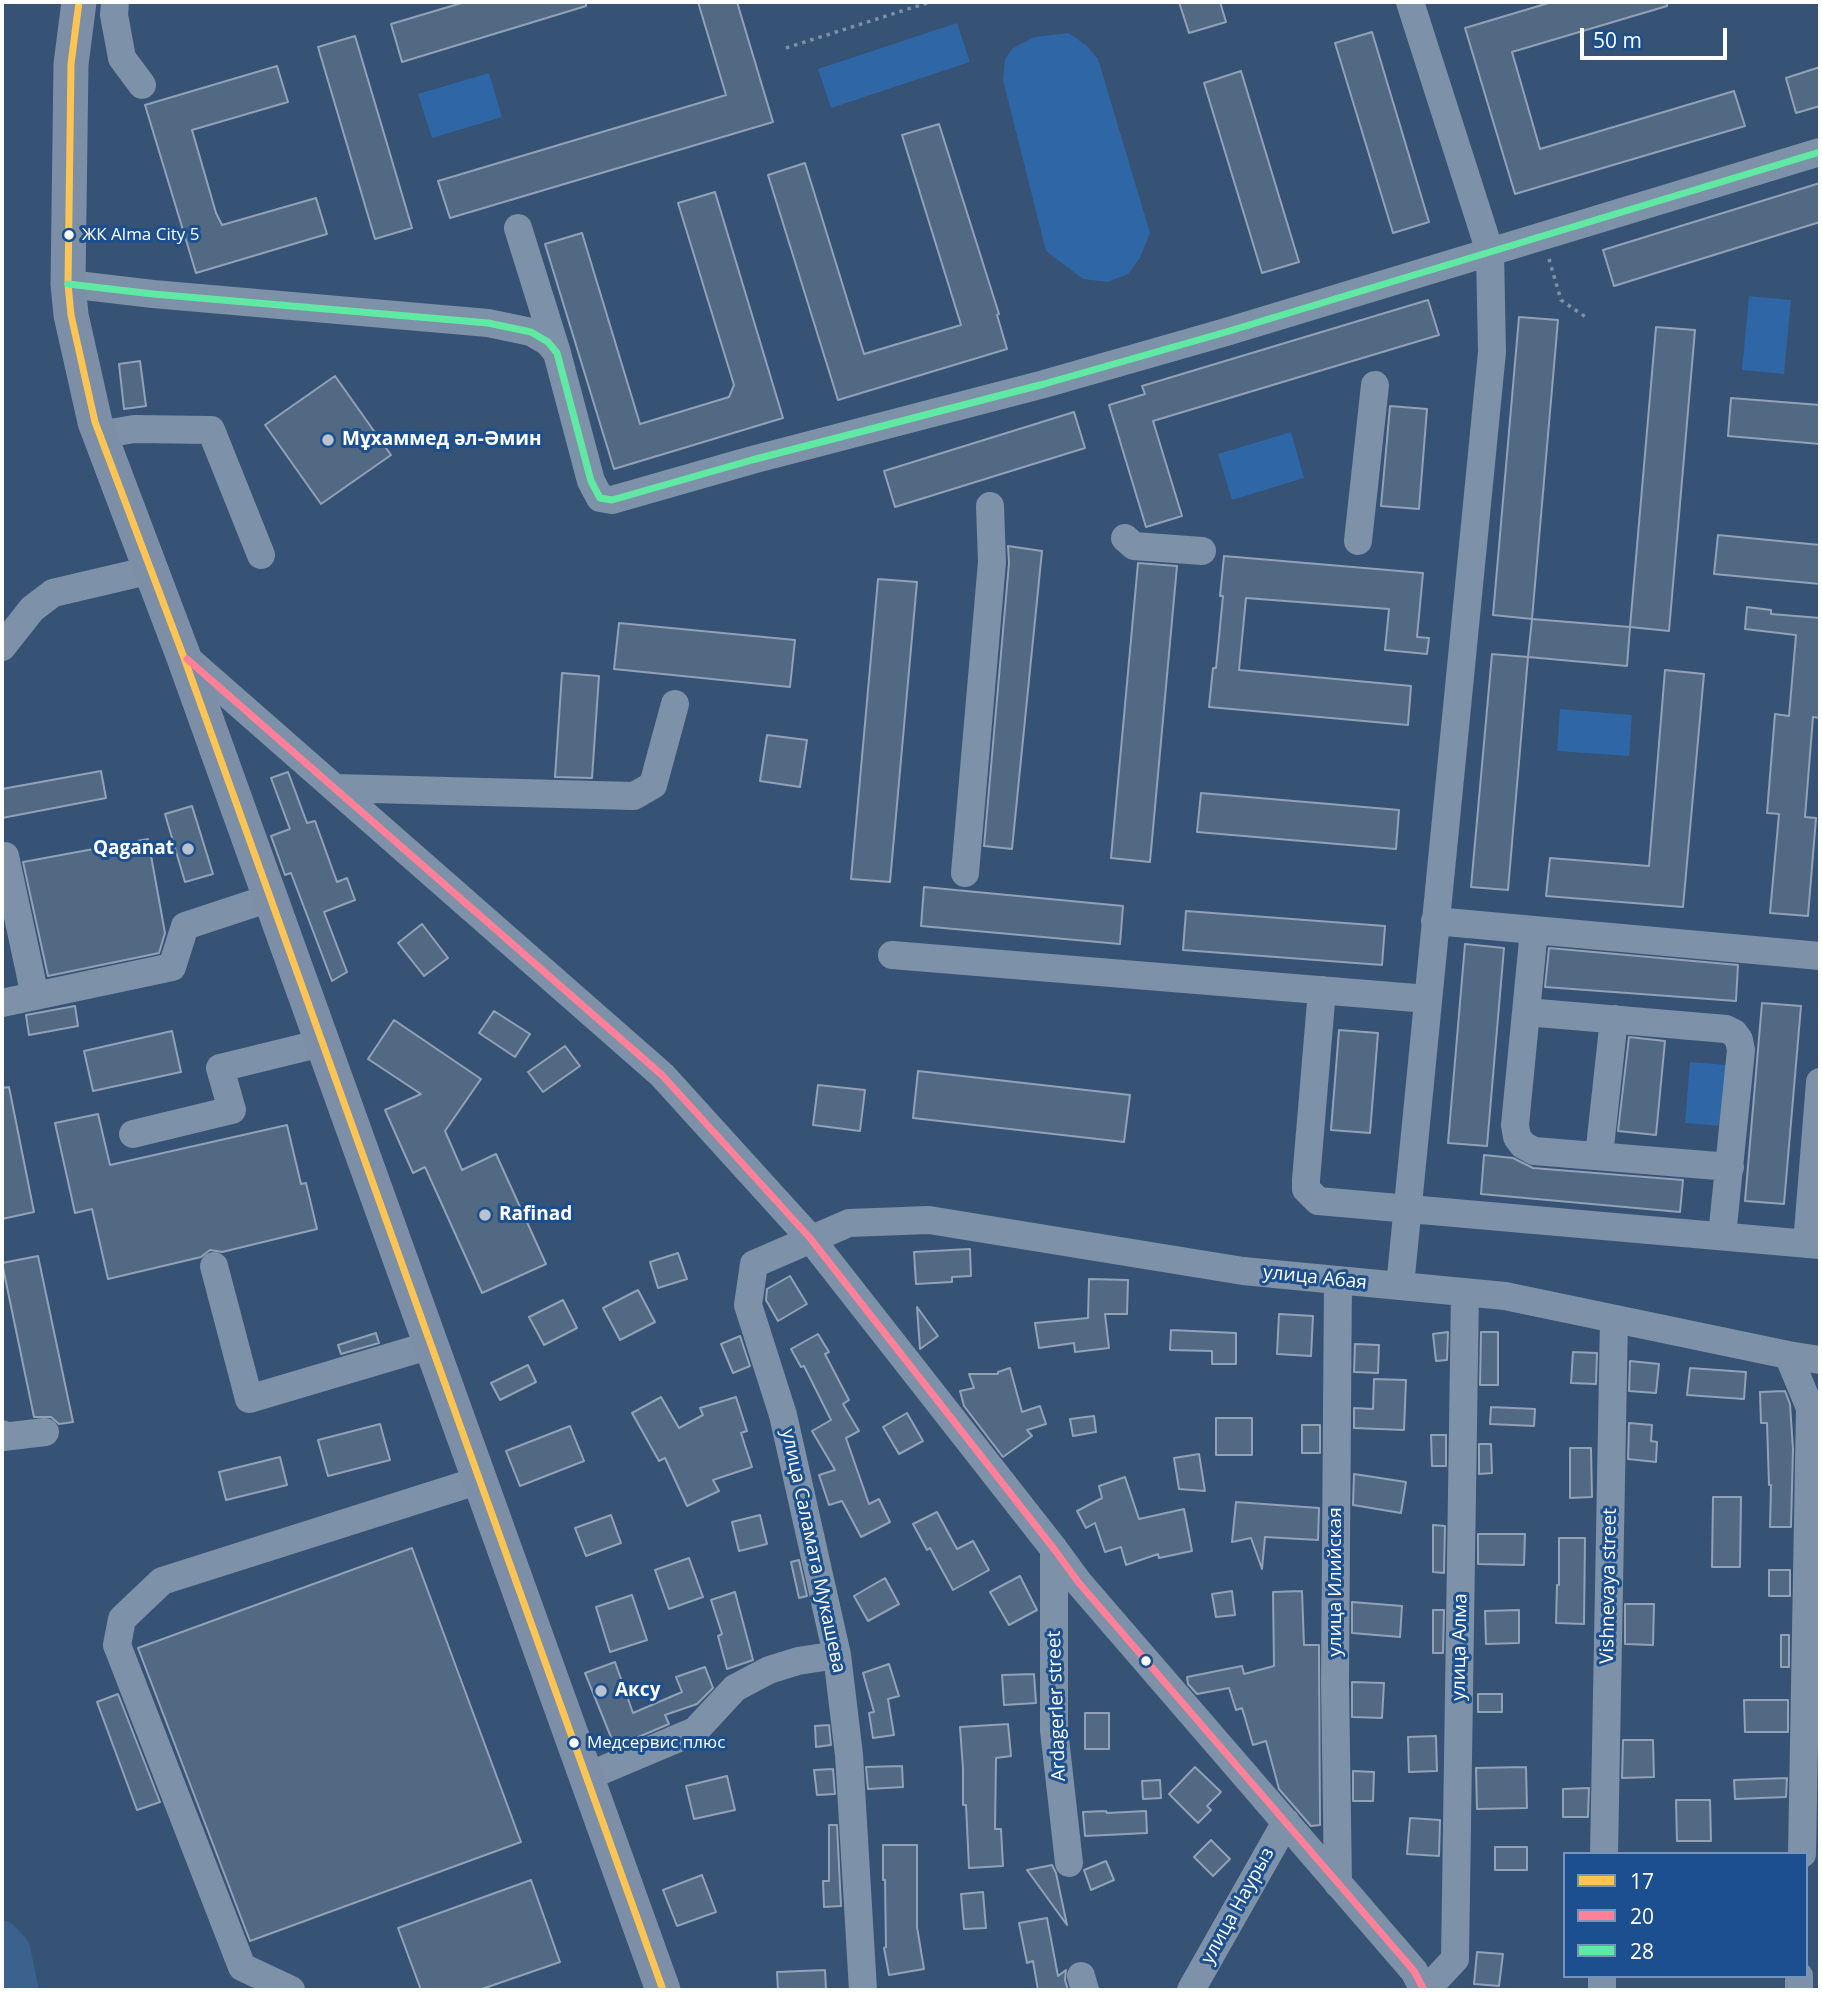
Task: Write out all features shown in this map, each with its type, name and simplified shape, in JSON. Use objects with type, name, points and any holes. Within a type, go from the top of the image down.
[{"type":"main road","points":[[79,2],[71,64],[68,284],[71,315],[99,435],[183,655],[663,1990]]},
{"type":"street","points":[[115,2],[114,15],[122,58],[142,85]]},
{"type":"street","points":[[1400,1286],[1492,352],[1490,252],[1410,2]]},
{"type":"street","points":[[518,228],[557,353],[591,481],[600,498],[612,500],[1213,336],[1820,152]]},
{"type":"street","points":[[68,284],[488,323],[531,332],[548,342],[557,353]]},
{"type":"street","points":[[1359,541],[1375,386]]},
{"type":"street","points":[[99,435],[134,429],[211,430],[261,555]]},
{"type":"street","points":[[965,873],[992,562],[990,506]]},
{"type":"street","points":[[1125,538],[1134,546],[1202,551]]},
{"type":"street","points":[[2,647],[32,609],[54,593],[151,570]]},
{"type":"street","points":[[183,655],[662,1075],[810,1238],[1079,1583],[1414,1971],[1425,1990]]},
{"type":"street","points":[[335,788],[634,796],[653,785],[675,704]]},
{"type":"street","points":[[5,856],[35,996]]},
{"type":"street","points":[[2,1003],[172,967],[185,926],[270,898]]},
{"type":"street","points":[[1435,921],[1820,956]]},
{"type":"street","points":[[1534,930],[1515,1125],[1517,1137],[1522,1144],[1534,1151],[1730,1167]]},
{"type":"street","points":[[892,955],[1427,999]]},
{"type":"street","points":[[1322,990],[1306,1189],[1318,1201],[1813,1244],[1820,1082]]},
{"type":"street","points":[[1526,1012],[1726,1029],[1734,1033],[1741,1050],[1722,1236]]},
{"type":"street","points":[[1600,1156],[1614,1020]]},
{"type":"street","points":[[134,1134],[232,1110],[220,1068],[322,1043]]},
{"type":"street","name":"улица Абая","points":[[810,1238],[849,1223],[929,1220],[1243,1270],[1505,1296],[1820,1360]]},
{"type":"street","name":"улица Саламата Мукашева","points":[[810,1238],[754,1264],[748,1305],[783,1415],[837,1655],[849,1755],[863,1990]]},
{"type":"street","points":[[214,1266],[249,1399],[431,1345]]},
{"type":"street","name":"улица Илийская","points":[[1338,1280],[1335,1682],[1338,1884]]},
{"type":"street","name":"улица Алма","points":[[1425,1990],[1455,1959],[1465,1292]]},
{"type":"street","name":"Vishnevaya street","points":[[1604,1852],[1614,1319]]},
{"type":"street","points":[[1788,1355],[1810,1408],[1802,1852]]},
{"type":"street","points":[[2,1434],[3,1437],[45,1432]]},
{"type":"street","points":[[291,1990],[242,1967],[117,1645],[122,1619],[162,1581],[480,1480]]},
{"type":"street","name":"Ardagerler street","points":[[1054,1549],[1054,1730],[1069,1863]]},
{"type":"street","points":[[586,1777],[695,1731],[735,1688],[769,1670],[798,1661],[837,1655]]},
{"type":"street","name":"улица Наурыз","points":[[1191,1990],[1286,1822]]},
{"type":"path","points":[[786,48],[930,2]]},
{"type":"path","points":[[1543,236],[1561,300],[1573,311],[1587,318]]},
{"type":"shaded area","points":[[957,23],[970,62],[831,108],[818,69]]},
{"type":"shaded area","points":[[1069,33],[1087,46],[1098,59],[1150,233],[1140,258],[1128,274],[1108,282],[1083,279],[1046,251],[1003,80],[1005,59],[1013,48],[1034,37]]},
{"type":"shaded area","points":[[489,73],[502,117],[432,138],[418,94]]},
{"type":"shaded area","points":[[1749,296],[1791,300],[1784,374],[1742,370]]},
{"type":"shaded area","points":[[1291,432],[1304,478],[1232,500],[1218,454]]},
{"type":"shaded area","points":[[1560,709],[1632,715],[1629,756],[1557,751]]},
{"type":"shaded area","points":[[1690,1062],[1727,1065],[1722,1126],[1685,1123]]},
{"type":"building","points":[[465,2],[586,2],[586,6],[402,62],[391,24]]},
{"type":"building","points":[[698,2],[737,2],[773,122],[450,218],[438,181],[726,95]]},
{"type":"building","points":[[1179,2],[1220,2],[1226,22],[1189,33]]},
{"type":"building","points":[[1552,2],[1667,2],[1667,6],[1512,52],[1540,149],[1734,91],[1745,126],[1515,194],[1465,28]]},
{"type":"building","points":[[1372,32],[1429,222],[1393,233],[1335,43]]},
{"type":"building","points":[[355,36],[412,228],[375,239],[318,47]]},
{"type":"building","points":[[277,66],[288,102],[192,130],[216,213],[222,225],[316,198],[327,234],[196,273],[145,105]]},
{"type":"building","points":[[1820,67],[1820,106],[1796,113],[1786,78]]},
{"type":"building","points":[[1241,71],[1299,262],[1262,273],[1204,83]]},
{"type":"building","points":[[939,124],[999,314],[997,315],[1007,349],[838,400],[768,175],[805,163],[864,354],[961,325],[902,135]]},
{"type":"building","points":[[1820,183],[1820,222],[1614,286],[1603,250]]},
{"type":"building","points":[[715,192],[783,418],[614,469],[545,244],[582,233],[640,424],[729,397],[734,385],[678,203]]},
{"type":"building","points":[[1428,300],[1439,335],[1153,421],[1182,516],[1146,527],[1109,405],[1145,394],[1142,386]]},
{"type":"building","points":[[1519,317],[1558,320],[1532,619],[1493,615]]},
{"type":"building","points":[[1656,327],[1695,330],[1669,631],[1630,627]]},
{"type":"building","points":[[140,361],[146,406],[124,409],[119,364]]},
{"type":"building","name":"Мұхаммед әл-Әмин","points":[[335,376],[391,455],[321,504],[265,425]]},
{"type":"building","points":[[1731,398],[1820,405],[1820,444],[1728,436]]},
{"type":"building","points":[[1390,406],[1427,409],[1419,509],[1381,506]]},
{"type":"building","points":[[1074,412],[1085,448],[895,507],[884,471]]},
{"type":"building","points":[[1718,535],[1820,545],[1820,584],[1714,574]]},
{"type":"building","points":[[1008,546],[1042,551],[1012,849],[984,846],[1009,563]]},
{"type":"building","points":[[1224,556],[1423,573],[1417,637],[1429,638],[1427,654],[1385,650],[1389,609],[1246,598],[1239,670],[1411,686],[1408,725],[1209,707],[1213,668],[1216,668]]},
{"type":"building","points":[[1138,563],[1177,566],[1150,862],[1111,858]]},
{"type":"building","points":[[878,579],[917,582],[890,882],[851,879]]},
{"type":"building","points":[[1747,607],[1771,610],[1771,614],[1820,618],[1820,718],[1813,717],[1805,817],[1816,818],[1808,916],[1770,913],[1779,814],[1767,813],[1775,714],[1789,716],[1796,635],[1745,629]]},
{"type":"building","points":[[1532,619],[1630,627],[1627,666],[1528,657]]},
{"type":"building","points":[[619,623],[795,640],[790,687],[614,669]]},
{"type":"building","points":[[1492,654],[1528,657],[1508,890],[1471,887]]},
{"type":"building","points":[[1665,670],[1704,674],[1683,907],[1546,896],[1550,858],[1649,866]]},
{"type":"building","points":[[562,673],[599,676],[592,778],[555,777]]},
{"type":"building","points":[[767,735],[807,740],[800,787],[760,781]]},
{"type":"building","points":[[101,771],[106,798],[2,818],[2,789]]},
{"type":"building","points":[[288,772],[307,823],[315,821],[337,882],[347,878],[355,900],[324,912],[347,972],[332,981],[291,873],[285,875],[271,836],[290,829],[271,778]]},
{"type":"building","points":[[1201,793],[1399,810],[1396,849],[1197,832]]},
{"type":"building","points":[[192,806],[213,874],[185,882],[165,814]]},
{"type":"building","points":[[148,839],[165,933],[159,953],[48,976],[23,862]]},
{"type":"building","points":[[924,887],[1123,906],[1120,944],[921,926]]},
{"type":"building","points":[[1186,911],[1385,926],[1382,965],[1183,950]]},
{"type":"building","points":[[422,924],[448,958],[424,976],[398,943]]},
{"type":"building","points":[[1465,944],[1504,948],[1487,1146],[1448,1143]]},
{"type":"building","points":[[1549,948],[1738,965],[1736,1001],[1545,987]]},
{"type":"building","points":[[1762,1003],[1801,1006],[1784,1204],[1745,1201]]},
{"type":"building","points":[[75,1006],[78,1026],[29,1035],[26,1015]]},
{"type":"building","points":[[494,1011],[530,1034],[515,1057],[479,1033]]},
{"type":"building","points":[[394,1020],[481,1079],[445,1131],[462,1170],[496,1154],[546,1264],[482,1293],[425,1167],[413,1173],[385,1110],[421,1094],[368,1059]]},
{"type":"building","points":[[1339,1030],[1378,1033],[1370,1133],[1331,1130]]},
{"type":"building","points":[[172,1031],[181,1072],[93,1091],[84,1051]]},
{"type":"building","points":[[1629,1037],[1665,1041],[1656,1135],[1618,1131]]},
{"type":"building","points":[[565,1046],[580,1066],[543,1092],[528,1072]]},
{"type":"building","points":[[918,1071],[1130,1095],[1124,1142],[913,1118]]},
{"type":"building","points":[[818,1085],[865,1090],[860,1131],[813,1125]]},
{"type":"building","points":[[9,1087],[34,1212],[2,1219],[2,1088]]},
{"type":"building","points":[[98,1114],[110,1165],[287,1125],[301,1184],[306,1183],[317,1229],[222,1252],[210,1250],[201,1257],[108,1279],[92,1209],[75,1213],[55,1123]]},
{"type":"building","points":[[1484,1155],[1513,1158],[1533,1168],[1683,1180],[1680,1212],[1481,1194]]},
{"type":"building","points":[[970,1249],[971,1276],[952,1277],[952,1282],[916,1284],[914,1252]]},
{"type":"building","points":[[678,1253],[687,1279],[658,1288],[650,1262]]},
{"type":"building","points":[[38,1256],[73,1422],[59,1424],[51,1417],[34,1417],[2,1263]]},
{"type":"building","points":[[790,1276],[807,1304],[778,1321],[766,1300],[767,1289]]},
{"type":"building","points":[[1089,1279],[1128,1280],[1127,1314],[1105,1314],[1109,1348],[1075,1352],[1074,1343],[1039,1348],[1035,1323],[1088,1318]]},
{"type":"building","points":[[638,1290],[655,1322],[620,1340],[603,1308]]},
{"type":"building","points":[[563,1300],[577,1328],[544,1345],[529,1317]]},
{"type":"building","points":[[917,1307],[938,1336],[920,1349]]},
{"type":"building","points":[[1279,1314],[1313,1316],[1311,1356],[1277,1354]]},
{"type":"building","points":[[1171,1330],[1236,1333],[1236,1364],[1212,1364],[1212,1351],[1170,1350]]},
{"type":"building","points":[[1448,1332],[1447,1360],[1436,1361],[1433,1334]]},
{"type":"building","points":[[1481,1332],[1498,1332],[1498,1385],[1480,1385]]},
{"type":"building","points":[[376,1333],[379,1343],[341,1354],[338,1345]]},
{"type":"building","points":[[818,1334],[829,1352],[825,1354],[849,1400],[843,1404],[859,1431],[846,1438],[869,1504],[879,1499],[890,1522],[861,1537],[842,1501],[829,1505],[819,1475],[835,1470],[812,1431],[831,1420],[804,1366],[801,1367],[791,1349]]},
{"type":"building","points":[[740,1336],[750,1366],[733,1373],[721,1344]]},
{"type":"building","points":[[1355,1344],[1379,1345],[1378,1373],[1354,1372]]},
{"type":"building","points":[[1573,1352],[1597,1353],[1596,1384],[1571,1383]]},
{"type":"building","points":[[1630,1361],[1659,1364],[1656,1393],[1629,1391]]},
{"type":"building","points":[[528,1365],[536,1382],[500,1400],[491,1383]]},
{"type":"building","points":[[1010,1368],[1022,1412],[1040,1406],[1046,1424],[1027,1430],[1032,1436],[1003,1457],[964,1406],[960,1391],[974,1388],[969,1374],[998,1374]]},
{"type":"building","points":[[1690,1368],[1746,1372],[1744,1399],[1687,1395]]},
{"type":"building","points":[[1374,1379],[1406,1380],[1404,1430],[1354,1428],[1354,1408],[1373,1409]]},
{"type":"building","points":[[1785,1391],[1790,1404],[1793,1449],[1791,1527],[1770,1527],[1771,1485],[1767,1423],[1761,1423],[1760,1392]]},
{"type":"building","points":[[661,1397],[679,1428],[703,1415],[700,1408],[736,1397],[747,1431],[741,1433],[752,1467],[713,1480],[719,1491],[687,1506],[665,1458],[659,1461],[632,1413]]},
{"type":"building","points":[[1491,1407],[1535,1409],[1534,1426],[1490,1424]]},
{"type":"building","points":[[907,1413],[923,1441],[899,1454],[883,1427]]},
{"type":"building","points":[[1094,1416],[1096,1432],[1073,1436],[1070,1419]]},
{"type":"building","points":[[1216,1418],[1252,1418],[1252,1455],[1216,1455]]},
{"type":"building","points":[[1629,1423],[1652,1425],[1651,1441],[1657,1442],[1656,1462],[1628,1459]]},
{"type":"building","points":[[380,1424],[390,1460],[328,1476],[318,1440]]},
{"type":"building","points":[[1302,1425],[1320,1425],[1320,1453],[1302,1453]]},
{"type":"building","points":[[570,1426],[584,1461],[520,1486],[506,1451]]},
{"type":"building","points":[[1431,1435],[1446,1435],[1446,1466],[1432,1466]]},
{"type":"building","points":[[1479,1444],[1491,1444],[1492,1473],[1479,1474]]},
{"type":"building","points":[[1570,1448],[1591,1448],[1592,1497],[1570,1498]]},
{"type":"building","points":[[1199,1454],[1205,1491],[1179,1489],[1174,1458]]},
{"type":"building","points":[[280,1457],[287,1485],[226,1500],[219,1472]]},
{"type":"building","points":[[1354,1474],[1406,1482],[1401,1513],[1353,1505]]},
{"type":"building","points":[[1125,1477],[1139,1519],[1184,1509],[1192,1551],[1159,1558],[1158,1554],[1126,1565],[1121,1547],[1105,1552],[1095,1523],[1086,1528],[1077,1511],[1102,1498],[1099,1486]]},
{"type":"building","points":[[1713,1497],[1741,1497],[1740,1567],[1712,1567]]},
{"type":"building","points":[[1236,1502],[1319,1508],[1318,1540],[1265,1537],[1262,1569],[1251,1538],[1232,1542]]},
{"type":"building","points":[[937,1512],[957,1549],[973,1541],[989,1570],[953,1590],[913,1524]]},
{"type":"building","points":[[611,1515],[621,1543],[586,1556],[575,1528]]},
{"type":"building","points":[[760,1515],[767,1544],[739,1551],[732,1522]]},
{"type":"building","points":[[1433,1525],[1445,1526],[1444,1573],[1433,1572]]},
{"type":"building","points":[[1478,1534],[1525,1534],[1524,1565],[1478,1564]]},
{"type":"building","points":[[1559,1538],[1585,1538],[1584,1624],[1556,1623]]},
{"type":"building","points":[[412,1548],[521,1842],[250,1941],[138,1648]]},
{"type":"building","points":[[689,1558],[703,1597],[669,1609],[655,1570]]},
{"type":"building","points":[[799,1560],[807,1596],[799,1598],[791,1562]]},
{"type":"building","points":[[1769,1570],[1790,1570],[1790,1596],[1769,1596]]},
{"type":"building","points":[[1020,1576],[1037,1610],[1009,1625],[990,1592]]},
{"type":"building","points":[[885,1578],[899,1604],[868,1621],[854,1596]]},
{"type":"building","points":[[1232,1591],[1235,1615],[1216,1617],[1212,1594]]},
{"type":"building","points":[[1302,1591],[1304,1645],[1319,1645],[1320,1825],[1311,1826],[1279,1789],[1266,1741],[1253,1745],[1242,1708],[1236,1710],[1229,1688],[1197,1694],[1188,1684],[1187,1677],[1242,1666],[1244,1674],[1274,1666],[1273,1592]]},
{"type":"building","points":[[735,1592],[753,1660],[727,1669],[718,1636],[722,1634],[711,1600]]},
{"type":"building","points":[[632,1595],[647,1640],[610,1652],[596,1607]]},
{"type":"building","points":[[1352,1602],[1402,1606],[1400,1637],[1352,1633]]},
{"type":"building","points":[[1625,1604],[1654,1604],[1653,1645],[1625,1644]]},
{"type":"building","points":[[1433,1610],[1444,1610],[1443,1653],[1433,1653]]},
{"type":"building","points":[[1519,1610],[1519,1643],[1486,1644],[1485,1611]]},
{"type":"building","points":[[1781,1635],[1789,1635],[1789,1667],[1781,1667]]},
{"type":"building","points":[[615,1662],[633,1713],[682,1692],[676,1677],[705,1667],[713,1688],[697,1704],[665,1715],[669,1724],[615,1747],[585,1673]]},
{"type":"building","points":[[889,1664],[899,1696],[888,1699],[894,1735],[873,1738],[869,1713],[874,1712],[863,1673]]},
{"type":"building","points":[[1034,1674],[1036,1703],[1004,1705],[1002,1675]]},
{"type":"building","points":[[1352,1682],[1384,1683],[1382,1718],[1352,1717]]},
{"type":"building","points":[[118,1694],[160,1802],[137,1810],[97,1702]]},
{"type":"building","points":[[1478,1694],[1502,1694],[1502,1712],[1478,1712]]},
{"type":"building","points":[[1744,1700],[1788,1700],[1788,1732],[1745,1732]]},
{"type":"building","points":[[1085,1713],[1109,1713],[1109,1749],[1085,1749]]},
{"type":"building","points":[[1008,1724],[1011,1756],[996,1758],[995,1829],[1001,1829],[1003,1866],[969,1868],[960,1727]]},
{"type":"building","points":[[829,1725],[831,1745],[816,1747],[815,1726]]},
{"type":"building","points":[[1436,1736],[1437,1771],[1409,1772],[1408,1737]]},
{"type":"building","points":[[1623,1740],[1653,1740],[1654,1777],[1622,1778]]},
{"type":"building","points":[[902,1766],[903,1787],[868,1789],[866,1767]]},
{"type":"building","points":[[1195,1767],[1221,1792],[1207,1806],[1211,1810],[1198,1823],[1169,1794]]},
{"type":"building","points":[[1526,1767],[1527,1808],[1477,1809],[1476,1768]]},
{"type":"building","points":[[833,1769],[835,1794],[817,1795],[814,1770]]},
{"type":"building","points":[[1353,1771],[1374,1772],[1373,1801],[1353,1801]]},
{"type":"building","points":[[727,1776],[735,1810],[694,1819],[686,1786]]},
{"type":"building","points":[[1787,1778],[1786,1797],[1735,1799],[1734,1780]]},
{"type":"building","points":[[1160,1780],[1161,1798],[1143,1799],[1142,1781]]},
{"type":"building","points":[[1589,1788],[1588,1817],[1563,1817],[1563,1789]]},
{"type":"building","points":[[1676,1800],[1710,1800],[1711,1841],[1677,1841]]},
{"type":"building","points":[[1146,1811],[1147,1833],[1085,1836],[1083,1812]]},
{"type":"building","points":[[1410,1818],[1440,1820],[1439,1856],[1407,1854]]},
{"type":"building","points":[[829,1825],[837,1825],[841,1906],[824,1907],[823,1881],[829,1881]]},
{"type":"building","points":[[1211,1840],[1230,1859],[1213,1876],[1194,1857]]},
{"type":"building","points":[[883,1845],[917,1845],[917,1927],[924,1969],[889,1975],[884,1948]]},
{"type":"building","points":[[1495,1847],[1527,1847],[1527,1870],[1495,1870]]},
{"type":"building","points":[[1106,1861],[1114,1880],[1091,1890],[1084,1870]]},
{"type":"building","points":[[1052,1865],[1056,1873],[1067,1925],[1027,1870]]},
{"type":"building","points":[[702,1875],[716,1912],[677,1926],[663,1890]]},
{"type":"building","points":[[531,1880],[560,1962],[479,1990],[421,1990],[398,1928]]},
{"type":"building","points":[[983,1892],[986,1928],[964,1929],[961,1894]]},
{"type":"building","points":[[1047,1918],[1058,1976],[1066,1970],[1068,1990],[1038,1990],[1033,1961],[1027,1963],[1019,1923]]},
{"type":"building","points":[[1477,1952],[1503,1954],[1499,1986],[1474,1984]]},
{"type":"building","points":[[825,1970],[826,1990],[778,1990],[777,1972]]},
{"type":"waterway","points":[[2,1938],[13,1950],[21,1990]]},
{"type":"transit line","name":"17","points":[[79,2],[71,64],[68,284],[71,315],[95,422],[183,655],[663,1990]]},
{"type":"transit line","name":"28","points":[[68,284],[488,323],[531,332],[548,342],[557,353],[591,481],[600,498],[612,500],[752,460],[1044,384],[1226,332],[1820,152]]},
{"type":"transit line","name":"20","points":[[187,659],[662,1075],[810,1238],[1079,1583],[1414,1971],[1424,1990]]},
{"type":"place","name":"ЖК Alma City 5","points":[[69,235]]},
{"type":"place","name":"Мұхаммед әл-Әмин","points":[[328,440]]},
{"type":"place","name":"Qaganat","points":[[188,849]]},
{"type":"place","name":"Rafinad","points":[[485,1215]]},
{"type":"place","name":"Аксу","points":[[601,1691]]},
{"type":"place","name":"Медсервис плюс","points":[[574,1743]]}]
